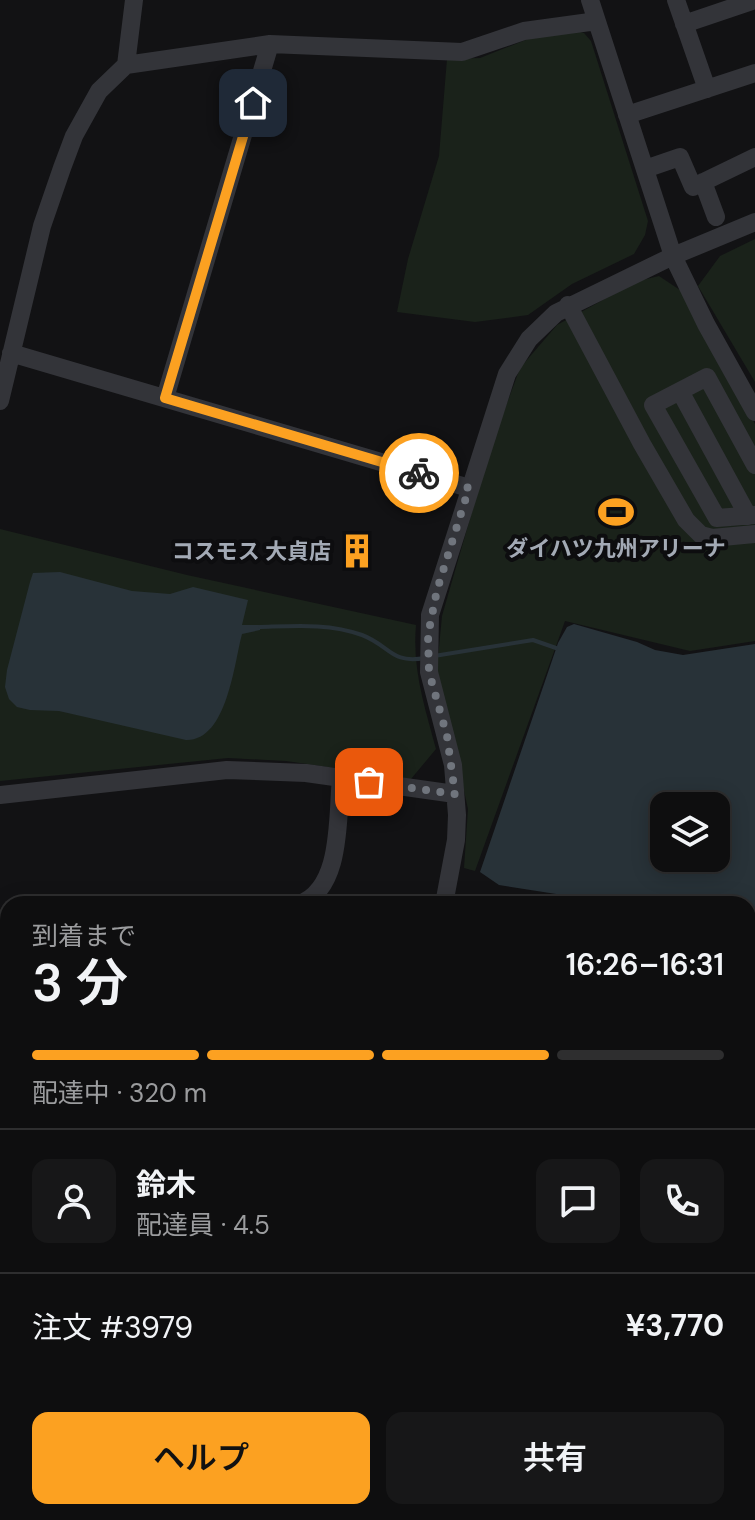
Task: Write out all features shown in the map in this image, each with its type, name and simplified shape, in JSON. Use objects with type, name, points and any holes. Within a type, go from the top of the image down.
[{"type":"street","points":[[126,65],[134,0]]},
{"type":"street","points":[[590,0],[673,256],[706,324],[755,412]]},
{"type":"street","points":[[676,0],[707,89]]},
{"type":"street","points":[[684,24],[755,0]]},
{"type":"street","points":[[0,401],[42,226],[74,136],[99,91],[126,65],[270,44],[462,52],[524,31],[597,21]]},
{"type":"street","points":[[165,398],[270,44]]},
{"type":"street","points":[[627,115],[755,73]]},
{"type":"street","points":[[645,169],[680,157],[693,187],[755,157]]},
{"type":"street","points":[[703,182],[716,217]]},
{"type":"street","points":[[446,896],[456,840],[455,794],[447,736],[429,672],[428,635],[437,590],[507,374],[542,323],[568,305],[755,222]]},
{"type":"street","points":[[568,305],[686,520],[701,535],[712,538],[755,534]]},
{"type":"street","points":[[11,353],[469,488]]},
{"type":"street","points":[[672,495],[696,480],[720,466],[752,452],[707,377],[680,391],[653,405],[696,480],[717,518],[752,516],[720,466],[680,391]]},
{"type":"street","points":[[0,795],[227,770],[270,770],[455,794]]},
{"type":"street","points":[[311,896],[317,892],[330,866],[341,778]]},
{"type":"shaded area","points":[[573,30],[584,33],[591,41],[648,221],[645,235],[634,254],[572,284],[528,315],[475,322],[397,312],[408,259],[439,156],[447,59],[480,58],[538,35]]},
{"type":"shaded area","points":[[755,239],[755,382],[698,286],[720,256]]},
{"type":"shaded area","name":"ダイハツ九州アリーナ","points":[[659,276],[683,292],[755,424],[755,641],[690,651],[565,621],[475,871],[464,868],[468,809],[437,668],[442,616],[490,449],[520,368],[557,325],[638,281]]},
{"type":"shaded area","points":[[0,529],[187,575],[416,625],[418,673],[436,749],[411,779],[286,761],[228,758],[0,781]]},
{"type":"shaded area","points":[[60,572],[132,591],[170,594],[193,587],[248,600],[242,625],[260,625],[260,630],[242,634],[232,681],[220,715],[211,728],[200,737],[186,740],[59,711],[17,707],[9,699],[5,687],[7,670],[33,573]]},
{"type":"shaded area","points":[[574,624],[655,650],[683,655],[755,644],[755,896],[569,896],[499,885],[480,872],[558,643],[567,627]]},
{"type":"waterway","points":[[260,627],[311,626],[350,631],[372,639],[397,656],[425,658]]},
{"type":"waterway","points":[[434,656],[533,640],[556,648]]},
{"type":"way so far","points":[[369,782],[455,794],[447,736],[429,672],[428,635],[430,615],[469,488],[419,473]]},
{"type":"place","name":"ダイハツ九州アリーナ","points":[[616,512]]},
{"type":"place","name":"コスモス 大貞店","points":[[357,551]]},
{"type":"route","points":[[253,103],[165,398],[419,473]]}]
